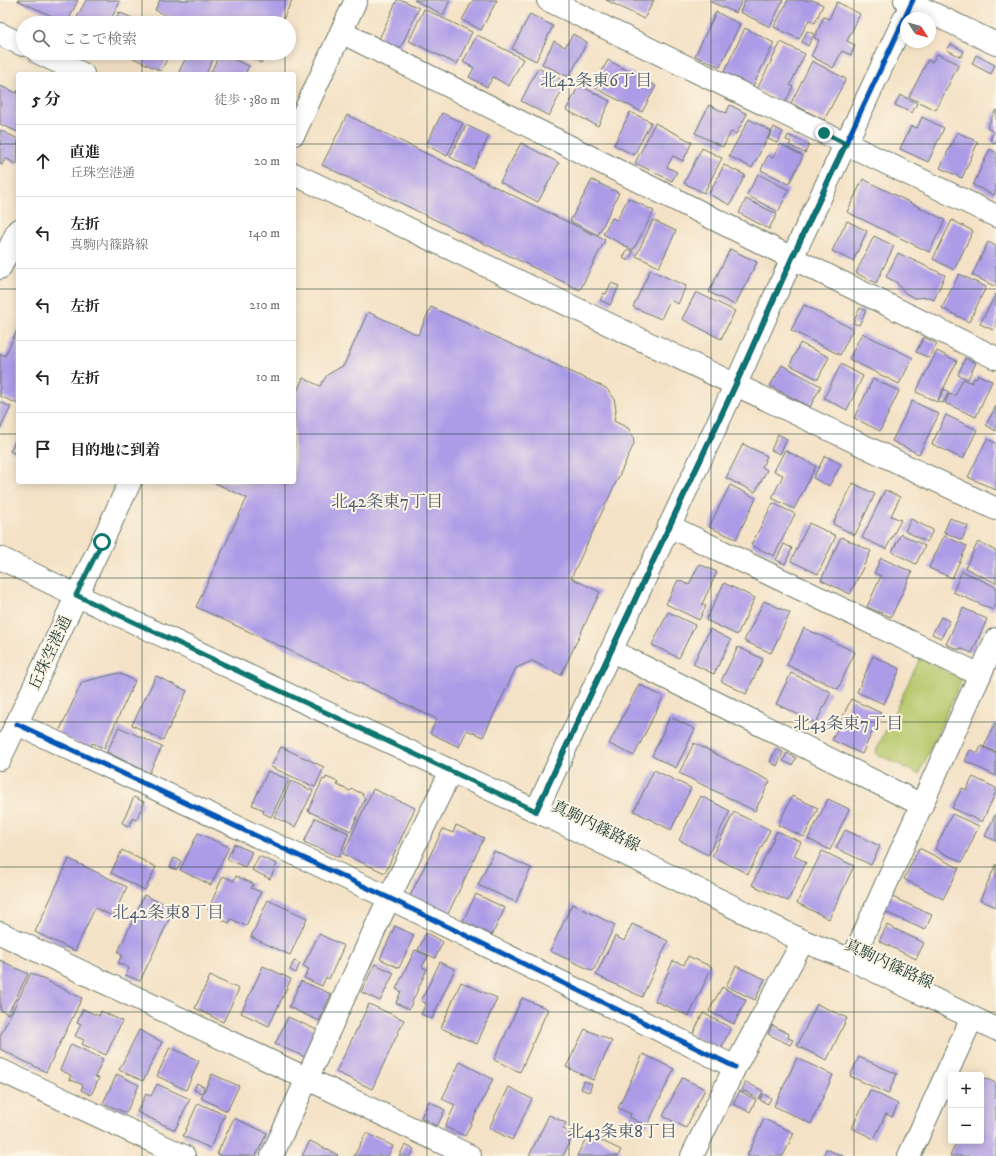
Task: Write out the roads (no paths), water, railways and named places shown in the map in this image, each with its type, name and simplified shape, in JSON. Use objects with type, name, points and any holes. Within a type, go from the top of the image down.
[{"type":"street","points":[[296,130],[356,0]]},
{"type":"street","points":[[548,0],[996,216]]},
{"type":"street","points":[[536,811],[735,386],[910,1],[996,44]]},
{"type":"street","points":[[341,32],[792,258],[996,358]]},
{"type":"street","points":[[0,34],[16,42]]},
{"type":"street","points":[[54,60],[79,72]]},
{"type":"street","points":[[296,175],[735,386],[996,509]]},
{"type":"street","points":[[0,268],[16,234]]},
{"type":"street","name":"丘珠空港通","points":[[0,759],[129,484]]},
{"type":"street","points":[[669,526],[980,675]]},
{"type":"street","name":"真駒内篠路線","points":[[0,558],[536,811],[803,941],[852,960],[989,1022]]},
{"type":"street","points":[[852,960],[996,639]]},
{"type":"street","points":[[612,650],[922,805]]},
{"type":"street","points":[[17,724],[389,898],[735,1066]]},
{"type":"street","points":[[272,1156],[389,898],[451,771]]},
{"type":"street","points":[[0,933],[470,1156]]},
{"type":"street","points":[[692,1156],[735,1066],[803,941]]},
{"type":"street","points":[[909,1156],[989,1022]]},
{"type":"street","points":[[0,1070],[184,1156]]},
{"type":"district","name":"北42条東6丁目","points":[[596,81]]},
{"type":"district","name":"北42条東7丁目","points":[[387,502]]},
{"type":"district","name":"北43条東7丁目","points":[[848,724]]},
{"type":"district","name":"北42条東8丁目","points":[[168,913]]},
{"type":"district","name":"北43条東8丁目","points":[[622,1132]]}]
